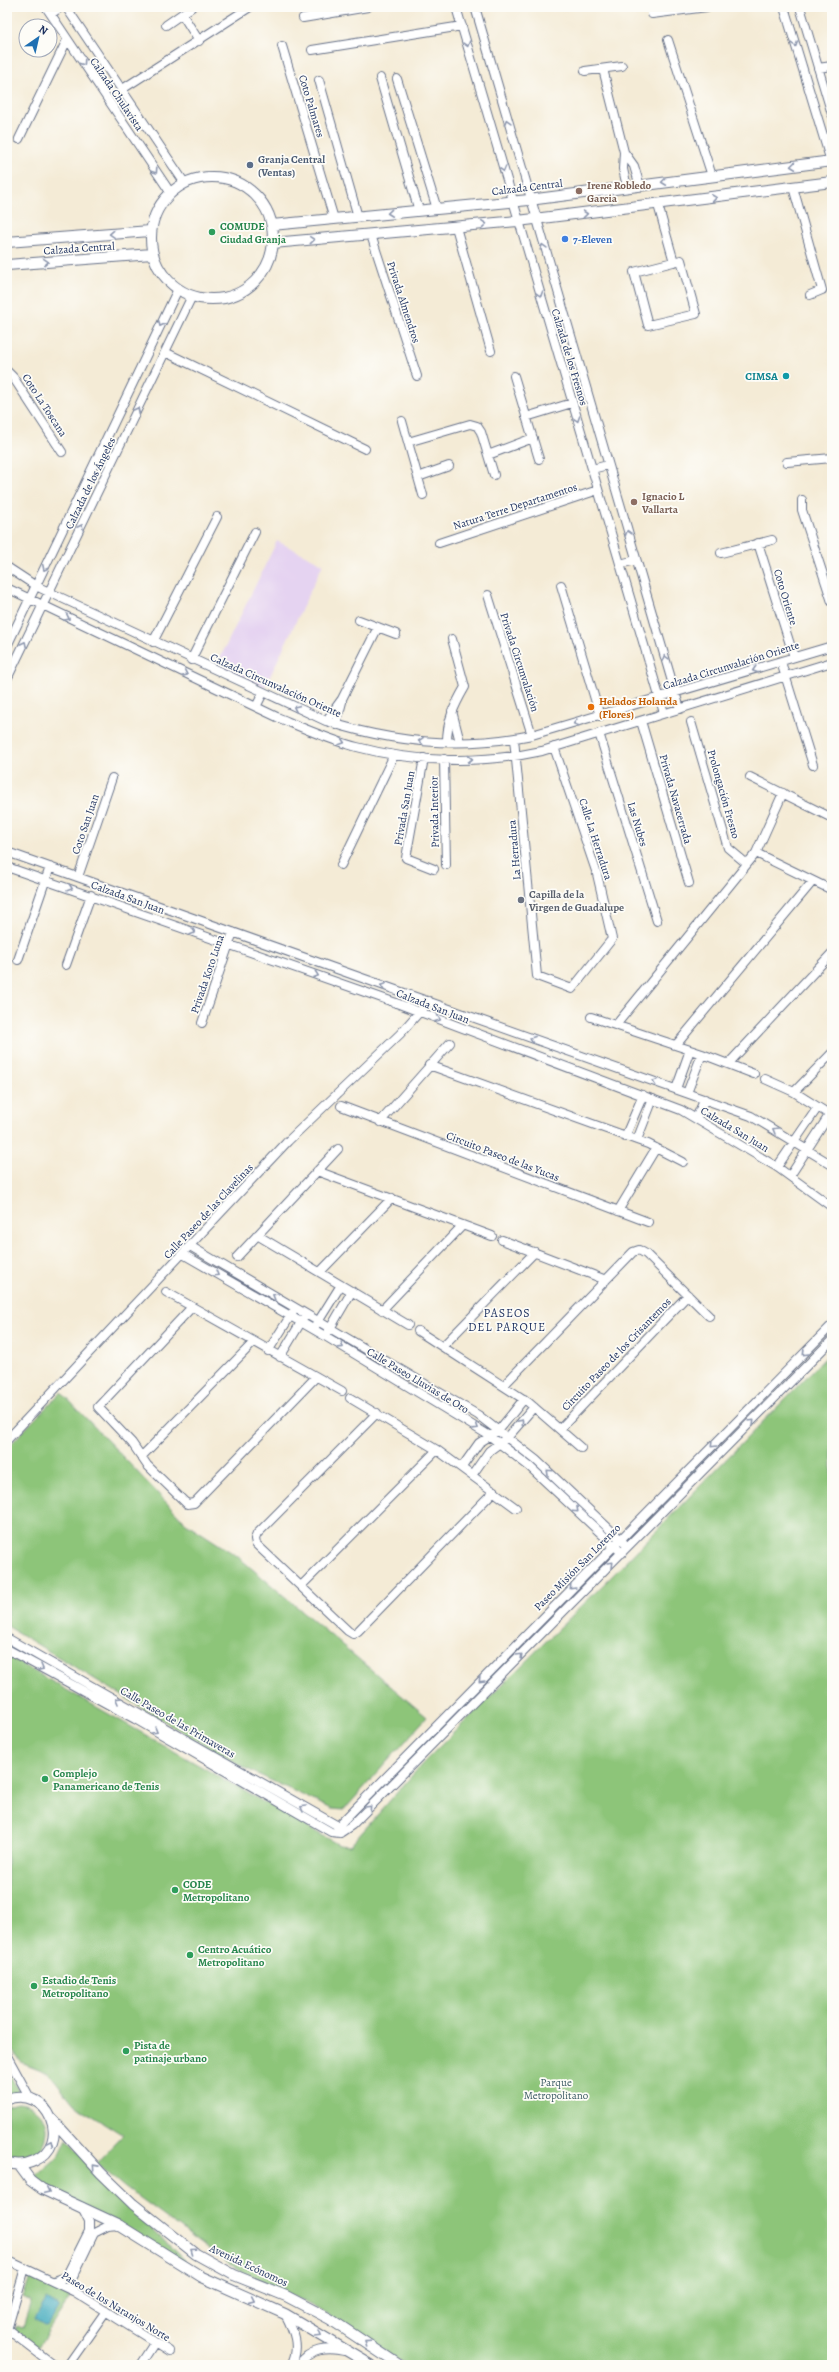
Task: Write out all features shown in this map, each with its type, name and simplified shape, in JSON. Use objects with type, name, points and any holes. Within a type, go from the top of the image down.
[{"type":"street","points":[[49,10],[61,7]]},
{"type":"street","name":"Calzada Chulavista","points":[[66,7],[184,182]]},
{"type":"street","points":[[166,25],[192,7]]},
{"type":"street","points":[[122,90],[250,7]]},
{"type":"street","points":[[302,18],[368,7]]},
{"type":"street","name":"Calzada de los Fresnos","points":[[456,7],[664,713]]},
{"type":"street","name":"Calzada de los Fresnos","points":[[475,7],[529,200],[680,708]]},
{"type":"street","points":[[652,14],[707,7]]},
{"type":"street","points":[[784,7],[832,163]]},
{"type":"street","points":[[800,7],[832,114]]},
{"type":"street","name":"Calzada Chulavista","points":[[49,10],[67,40],[170,192]]},
{"type":"street","points":[[182,14],[199,41]]},
{"type":"street","points":[[312,50],[462,26]]},
{"type":"street","points":[[19,139],[67,40]]},
{"type":"street","points":[[668,40],[712,176]]},
{"type":"street","name":"Coto Palmares","points":[[282,46],[334,219]]},
{"type":"street","points":[[585,71],[622,66]]},
{"type":"street","points":[[818,68],[832,66]]},
{"type":"street","points":[[603,69],[624,152],[623,169],[627,187]]},
{"type":"street","points":[[380,78],[419,211]]},
{"type":"street","points":[[319,80],[358,217]]},
{"type":"street","points":[[397,80],[437,209]]},
{"type":"street","points":[[624,152],[634,166],[640,186]]},
{"type":"street","name":"Calzada Central","points":[[272,225],[513,202],[712,176],[832,163]]},
{"type":"street","points":[[220,176],[244,185],[262,202],[272,225],[274,243],[270,259],[263,273],[246,289],[224,298],[208,299],[192,296],[178,289],[162,274],[152,254],[150,231],[156,210],[170,192],[184,182],[196,178],[220,176]]},
{"type":"street","points":[[274,243],[518,221],[658,205],[832,182]]},
{"type":"street","points":[[793,188],[822,290],[810,295]]},
{"type":"street","points":[[658,205],[674,262]]},
{"type":"street","points":[[456,227],[491,351]]},
{"type":"street","name":"Calzada Central","points":[[7,242],[150,231]]},
{"type":"street","name":"Privada Almendros","points":[[371,235],[416,376]]},
{"type":"street","name":"Calzada Central","points":[[7,265],[152,254]]},
{"type":"street","points":[[681,260],[696,314],[648,325],[634,272],[674,262],[681,260]]},
{"type":"street","name":"Calzada de los Ángeles","points":[[7,646],[178,289]]},
{"type":"street","name":"Calzada de los Ángeles","points":[[7,679],[50,593],[192,296]]},
{"type":"street","points":[[165,352],[365,449]]},
{"type":"street","name":"Coto La Toscana","points":[[7,371],[14,377],[62,452]]},
{"type":"street","points":[[514,376],[539,459]]},
{"type":"street","points":[[526,417],[572,403]]},
{"type":"street","points":[[402,421],[423,495]]},
{"type":"street","points":[[408,442],[470,424],[477,426],[481,432],[494,475]]},
{"type":"street","points":[[488,455],[533,438]]},
{"type":"street","points":[[787,462],[832,458]]},
{"type":"street","points":[[592,469],[608,465]]},
{"type":"street","points":[[418,476],[449,466]]},
{"type":"street","name":"Natura Terre Departamentos","points":[[439,543],[598,490]]},
{"type":"street","points":[[802,500],[802,510],[832,602]]},
{"type":"street","points":[[153,642],[217,517]]},
{"type":"street","points":[[191,660],[255,532]]},
{"type":"street","points":[[721,553],[772,540]]},
{"type":"street","name":"Coto Oriente","points":[[758,543],[794,657]]},
{"type":"street","points":[[620,564],[636,560]]},
{"type":"street","name":"Calzada Circunvalación Oriente","points":[[7,567],[36,586],[50,593],[263,693],[336,725],[360,733],[394,739],[447,742],[514,739],[600,716],[832,646]]},
{"type":"street","points":[[561,585],[600,716]]},
{"type":"street","points":[[7,588],[29,600],[256,707],[320,735],[357,747],[394,755],[424,758],[444,759],[517,756],[554,747],[832,662]]},
{"type":"street","name":"Privada Circunvalación","points":[[488,595],[532,735]]},
{"type":"street","points":[[360,620],[396,634]]},
{"type":"street","points":[[326,721],[342,699],[378,627]]},
{"type":"street","points":[[447,742],[447,728],[452,710],[465,687],[452,639]]},
{"type":"street","points":[[781,662],[813,765]]},
{"type":"street","points":[[256,707],[263,693]]},
{"type":"street","points":[[336,725],[342,699]]},
{"type":"street","points":[[452,710],[460,742]]},
{"type":"street","name":"Privada Navacerrada","points":[[641,721],[689,883]]},
{"type":"street","name":"Prolongación Fresno","points":[[692,722],[728,848],[747,864]]},
{"type":"street","name":"Las Nubes","points":[[599,733],[657,920]]},
{"type":"street","name":"La Herradura","points":[[514,739],[517,756],[537,976],[572,989],[612,939]]},
{"type":"street","name":"Calle La Herradura","points":[[554,747],[597,874],[612,939]]},
{"type":"street","points":[[341,865],[394,755]]},
{"type":"street","name":"Privada San Juan","points":[[424,758],[406,858],[434,869]]},
{"type":"street","name":"Privada Interior","points":[[444,759],[446,865]]},
{"type":"street","points":[[750,777],[832,818]]},
{"type":"street","name":"Coto San Juan","points":[[78,877],[112,778]]},
{"type":"street","points":[[616,1026],[756,853],[782,794]]},
{"type":"street","name":"Calzada San Juan","points":[[7,852],[751,1116],[807,1148],[832,1165]]},
{"type":"street","points":[[756,853],[832,890]]},
{"type":"street","name":"Calzada San Juan","points":[[7,867],[420,1012],[654,1099],[696,1118],[790,1176],[832,1207]]},
{"type":"street","points":[[18,960],[50,867]]},
{"type":"street","points":[[676,1046],[813,881]]},
{"type":"street","points":[[66,964],[90,895]]},
{"type":"street","name":"Privada Koto Luna","points":[[202,1023],[230,945],[233,932]]},
{"type":"street","points":[[728,1064],[832,953]]},
{"type":"street","name":"Calle Paseo de las Clavelinas","points":[[7,1440],[288,1141],[429,1002]]},
{"type":"street","points":[[590,1017],[702,1054],[754,1074]]},
{"type":"street","points":[[380,1122],[450,1043]]},
{"type":"street","points":[[676,1089],[690,1050]]},
{"type":"street","points":[[794,1092],[832,1053]]},
{"type":"street","points":[[570,1069],[575,1054]]},
{"type":"street","points":[[687,1093],[702,1054]]},
{"type":"street","points":[[430,1065],[625,1137],[637,1140],[683,1162]]},
{"type":"street","points":[[765,1079],[794,1092],[831,1115],[807,1148],[790,1176]]},
{"type":"street","points":[[625,1137],[643,1095]]},
{"type":"street","points":[[637,1140],[654,1099]]},
{"type":"street","points":[[696,1118],[705,1099]]},
{"type":"street","name":"Circuito Paseo de las Yucas","points":[[341,1106],[648,1222]]},
{"type":"street","points":[[776,1167],[818,1107]]},
{"type":"street","points":[[618,1211],[656,1148]]},
{"type":"street","points":[[237,1257],[338,1149]]},
{"type":"street","points":[[317,1172],[392,1198],[462,1226],[492,1236]]},
{"type":"street","points":[[320,1272],[392,1198]]},
{"type":"street","points":[[382,1310],[462,1226]]},
{"type":"street","points":[[257,1235],[408,1325]]},
{"type":"street","points":[[502,1240],[606,1280]]},
{"type":"street","name":"Calle Paseo Lluvias de Oro","points":[[190,1246],[331,1327],[420,1380],[499,1430],[616,1542],[622,1553]]},
{"type":"street","name":"Circuito Paseo de los Crisantemos","points":[[504,1385],[633,1252],[639,1250],[646,1254],[709,1316]]},
{"type":"street","points":[[443,1346],[535,1252]]},
{"type":"street","name":"Calle Paseo Lluvias de Oro","points":[[183,1254],[325,1336],[490,1436],[530,1467],[616,1542],[628,1547]]},
{"type":"street","points":[[314,1330],[341,1285]]},
{"type":"street","points":[[166,1292],[253,1343],[342,1391]]},
{"type":"street","points":[[325,1336],[352,1292]]},
{"type":"street","name":"Circuito Paseo de los Crisantemos","points":[[560,1429],[688,1295]]},
{"type":"street","points":[[192,1307],[98,1407],[132,1443],[147,1465],[187,1504],[194,1503],[316,1377]]},
{"type":"street","points":[[268,1351],[296,1308]]},
{"type":"street","points":[[280,1357],[307,1314]]},
{"type":"street","name":"Paseo Misión San Lorenzo","points":[[339,1830],[616,1542],[832,1325]]},
{"type":"street","points":[[418,1331],[524,1399],[581,1448]]},
{"type":"street","name":"Paseo Misión San Lorenzo","points":[[339,1830],[352,1826],[832,1340]]},
{"type":"street","points":[[142,1456],[253,1343]]},
{"type":"street","points":[[350,1398],[437,1450],[473,1474],[516,1508]]},
{"type":"street","points":[[462,1467],[479,1443],[499,1430],[524,1399]]},
{"type":"street","points":[[473,1474],[489,1450],[508,1437],[534,1407]]},
{"type":"street","points":[[377,1413],[257,1534],[255,1539],[256,1544],[348,1632],[353,1634],[358,1631],[494,1491]]},
{"type":"street","points":[[301,1586],[437,1450]]},
{"type":"street","name":"Calle Paseo de las Primaveras","points":[[7,1638],[339,1830]]},
{"type":"street","name":"Calle Paseo de las Primaveras","points":[[7,1649],[135,1719],[331,1832],[339,1830]]},
{"type":"street","points":[[7,2056],[30,2098]]},
{"type":"street","points":[[7,2099],[21,2097],[30,2098]]},
{"type":"street","name":"Avenida Ecónomos","points":[[30,2098],[42,2105],[51,2118],[101,2173],[132,2204],[196,2254],[227,2271],[286,2296],[330,2319],[399,2365]]},
{"type":"street","points":[[11,2163],[37,2160],[50,2146],[53,2137],[51,2118]]},
{"type":"street","points":[[11,2163],[42,2189],[82,2206],[120,2225],[220,2286],[285,2314],[371,2365]]},
{"type":"street","points":[[54,2281],[66,2277],[89,2231],[89,2221],[82,2206]]},
{"type":"street","points":[[75,2292],[71,2285],[72,2279],[94,2233],[108,2226],[120,2225]]},
{"type":"street","name":"Paseo de los Naranjos Norte","points":[[7,2260],[75,2292],[169,2351]]},
{"type":"street","points":[[25,2268],[7,2330],[54,2365]]},
{"type":"street","points":[[220,2286],[227,2271]]},
{"type":"street","points":[[68,2365],[106,2311]]},
{"type":"street","points":[[285,2314],[295,2335],[296,2343],[296,2357],[291,2365]]},
{"type":"street","points":[[140,2365],[155,2342]]},
{"type":"street","points":[[299,2365],[306,2356],[319,2351],[334,2349],[353,2353]]},
{"type":"shaded area","points":[[277,541],[323,564],[265,687],[217,664]]},
{"type":"green space","name":"Parque Metropolitano","points":[[832,1351],[832,2365],[407,2365],[314,2307],[229,2264],[124,2187],[96,2163],[123,2135],[74,2104],[49,2073],[21,2062],[7,2044],[7,1656],[339,1845],[350,1846],[423,1763],[613,1575]]},
{"type":"green space","points":[[61,1392],[186,1523],[237,1556],[427,1717],[344,1810],[332,1809],[253,1772],[202,1744],[7,1626],[7,1448]]},
{"type":"green space","points":[[7,2070],[21,2095],[7,2095]]},
{"type":"green space","points":[[18,2103],[33,2107],[42,2116],[47,2126],[46,2137],[42,2148],[33,2155],[22,2159],[7,2156],[7,2106]]},
{"type":"green space","points":[[67,2139],[120,2198],[185,2261],[183,2263],[34,2178],[59,2156]]},
{"type":"green space","points":[[30,2278],[70,2297],[38,2347],[15,2331],[17,2325],[23,2327],[31,2301],[23,2297]]},
{"type":"water","points":[[47,2298],[59,2306],[47,2326],[35,2319]]},
{"type":"place","name":"Granja Central (Ventas)","points":[[250,165]]},
{"type":"place","name":"Irene Robledo Garcia","points":[[579,191]]},
{"type":"place","name":"COMUDE Ciudad Granja","points":[[212,232]]},
{"type":"place","name":"7-Eleven","points":[[565,239]]},
{"type":"place","name":"CIMSA","points":[[786,376]]},
{"type":"place","name":"Ignacio L Vallarta","points":[[634,502]]},
{"type":"place","name":"Helados Holanda (Flores)","points":[[591,707]]},
{"type":"place","name":"Capilla de la Virgen de Guadalupe","points":[[521,900]]},
{"type":"place","name":"Complejo Panamericano de Tenis","points":[[45,1779]]},
{"type":"place","name":"CODE Metropolitano","points":[[175,1890]]},
{"type":"place","name":"Centro Acuático Metropolitano","points":[[190,1955]]},
{"type":"place","name":"Estadio de Tenis Metropolitano","points":[[34,1986]]},
{"type":"place","name":"Pista de patinaje urbano","points":[[126,2051]]},
{"type":"district","name":"PASEOS DEL PARQUE","points":[[507,1320]]}]
